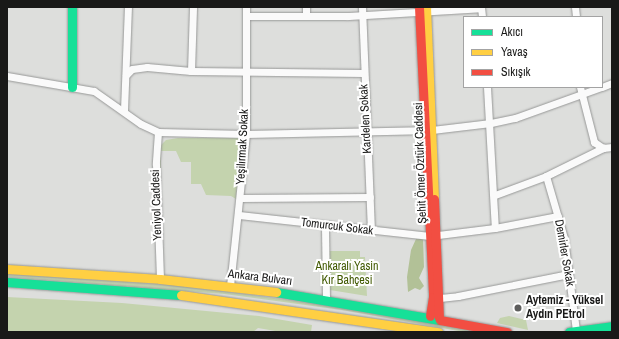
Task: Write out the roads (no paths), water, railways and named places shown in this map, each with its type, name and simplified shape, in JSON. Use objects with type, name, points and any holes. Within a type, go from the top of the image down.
[{"type":"main road","points":[[72,7],[70,63],[72,87]]},
{"type":"main road","name":"Şehit Ömer Öztürk Caddesi","points":[[423,9],[433,236],[434,317]]},
{"type":"main road","name":"Şehit Ömer Öztürk Caddesi","points":[[433,236],[440,298],[434,317]]},
{"type":"main road","name":"Ankara Bulvarı","points":[[7,270],[160,279],[230,286],[326,299],[434,317],[507,332]]},
{"type":"main road","points":[[7,282],[114,288],[219,299],[438,332]]},
{"type":"main road","points":[[573,331],[612,326]]},
{"type":"street","points":[[124,110],[128,7]]},
{"type":"street","points":[[192,71],[193,7]]},
{"type":"street","name":"Yeşilırmak Sokak","points":[[230,286],[239,215],[246,134],[246,7]]},
{"type":"street","points":[[306,7],[306,16]]},
{"type":"street","points":[[246,16],[306,16],[362,11],[482,7]]},
{"type":"street","name":"Kardelen Sokak","points":[[362,11],[371,231]]},
{"type":"street","points":[[126,74],[132,69],[147,67],[192,71],[364,73]]},
{"type":"street","points":[[7,76],[94,90],[124,110],[141,124],[158,132],[246,134],[367,130],[428,130],[490,123],[515,118],[580,91],[596,88]]},
{"type":"street","points":[[487,88],[495,195],[495,228]]},
{"type":"street","points":[[580,91],[590,133],[596,145],[603,148]]},
{"type":"street","name":"Yeniyol Caddesi","points":[[158,132],[156,164],[160,279]]},
{"type":"street","points":[[495,195],[546,176],[603,148],[612,147]]},
{"type":"street","name":"Demirler Sokak","points":[[546,176],[558,216],[569,274],[573,331]]},
{"type":"street","points":[[240,198],[370,197]]},
{"type":"street","name":"Tomurcuk Sokak","points":[[239,215],[371,231],[433,236],[495,228],[558,216]]},
{"type":"street","points":[[325,226],[326,299]]},
{"type":"street","points":[[440,298],[458,296],[569,274]]},
{"type":"place","name":"Aytemiz - Yüksel Aydın PEtrol","points":[[518,308]]},
{"type":"park label","name":"Ankaralı Yasin Kır Bahçesi","points":[[347,274]]}]
